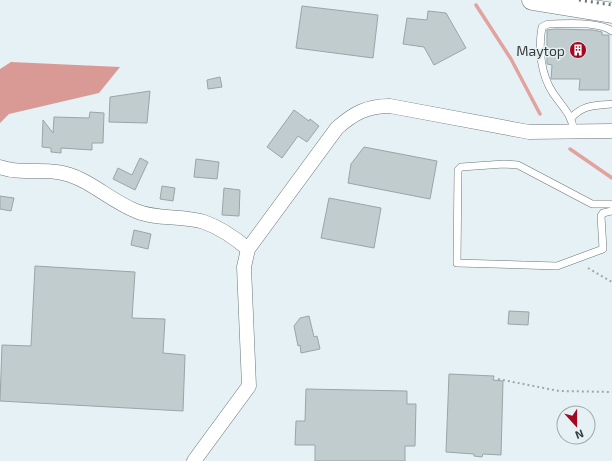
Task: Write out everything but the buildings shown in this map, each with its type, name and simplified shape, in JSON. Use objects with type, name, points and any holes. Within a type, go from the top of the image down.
[{"type":"main road","points":[[532,0],[612,13]]},
{"type":"street","points":[[194,461],[248,386],[244,267],[248,249],[337,128],[351,116],[373,106],[390,106],[530,132],[572,124],[612,131]]},
{"type":"street","points":[[0,167],[12,171],[57,172],[78,178],[136,211],[155,216],[204,222],[229,234],[248,249]]},
{"type":"lane","points":[[572,124],[544,78],[542,64],[542,27],[548,24],[596,26],[607,28],[612,31]]},
{"type":"lane","points":[[572,124],[578,110],[588,106],[612,104]]},
{"type":"lane","points":[[612,204],[592,204],[518,165],[504,164],[460,167],[458,170],[457,264],[556,266],[603,249],[602,216],[603,213],[612,211]]},
{"type":"path","points":[[588,268],[612,282]]},
{"type":"path","points":[[498,379],[559,391],[612,392]]},
{"type":"shaded area","points":[[11,62],[120,67],[99,93],[9,114],[0,123],[0,69]]},
{"type":"waterway","points":[[476,5],[511,59],[540,114]]},
{"type":"waterway","points":[[570,149],[612,178]]},
{"type":"railway","points":[[579,0],[612,5]]},
{"type":"place","name":"Maytop","points":[[578,50]]}]
